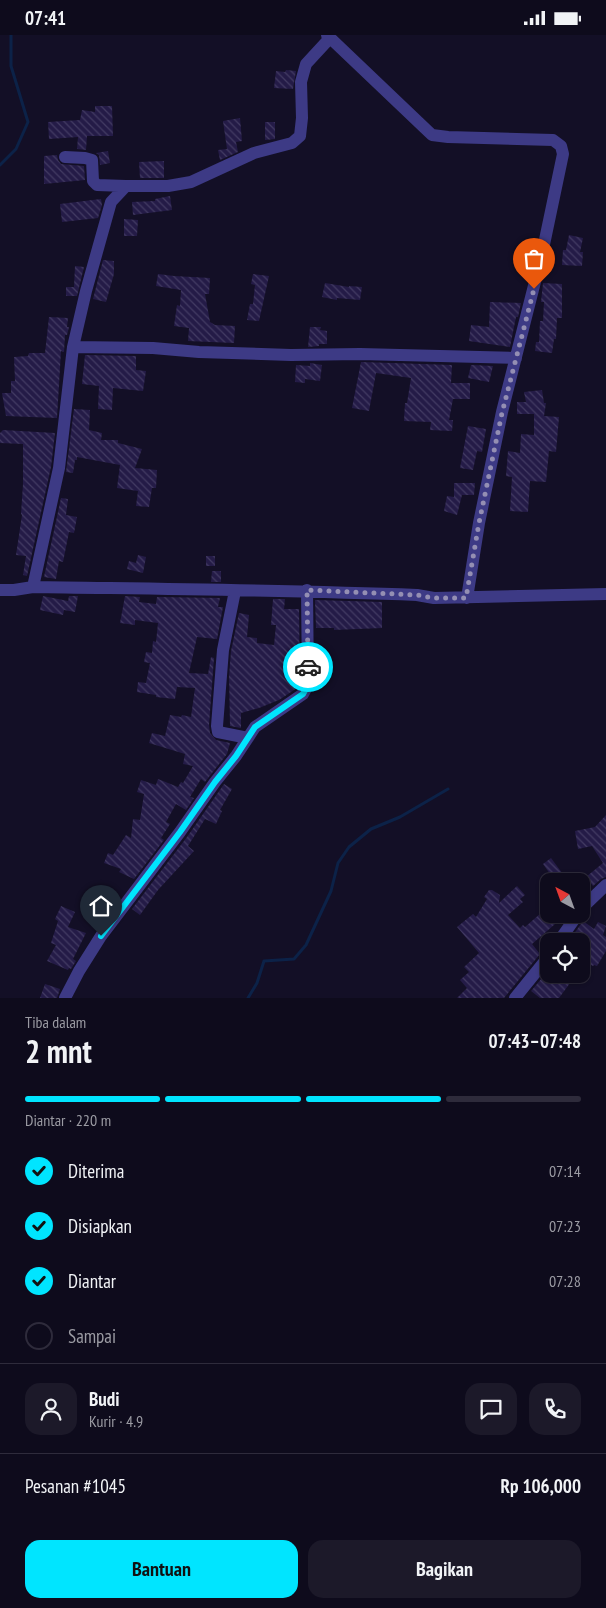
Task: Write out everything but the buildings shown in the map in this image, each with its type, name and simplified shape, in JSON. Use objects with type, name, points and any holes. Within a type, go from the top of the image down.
[{"type":"street","points":[[65,157],[85,157],[92,160],[93,181],[97,185],[126,187],[182,185],[254,153],[292,143],[300,136],[302,118],[300,82],[306,64],[328,37],[432,135],[553,140],[561,146],[563,154],[542,254],[502,413],[466,598]]},
{"type":"street","points":[[33,587],[60,468],[73,347],[95,254],[111,201],[126,187]]},
{"type":"street","points":[[73,347],[153,348],[199,352],[291,355],[360,354],[516,358]]},
{"type":"street","points":[[0,590],[33,587],[235,591],[307,590],[417,595],[434,598],[606,594]]},
{"type":"street","points":[[65,998],[101,936],[138,889],[255,727],[302,695],[308,685],[307,590]]},
{"type":"street","points":[[235,591],[223,650],[217,726],[218,732],[248,738]]},
{"type":"street","points":[[590,900],[606,885]]},
{"type":"street","points":[[515,998],[540,967]]},
{"type":"waterway","points":[[0,165],[16,149],[28,122],[11,66],[11,35]]},
{"type":"waterway","points":[[248,998],[257,983],[264,961],[294,959],[306,945],[331,891],[338,863],[349,847],[371,829],[400,817],[448,789]]},
{"type":"way so far","points":[[308,667],[307,590],[417,595],[434,598],[466,598],[479,523],[502,413],[534,289]]},
{"type":"route","points":[[101,936],[236,756],[255,727],[303,694],[308,685],[308,667]]}]
